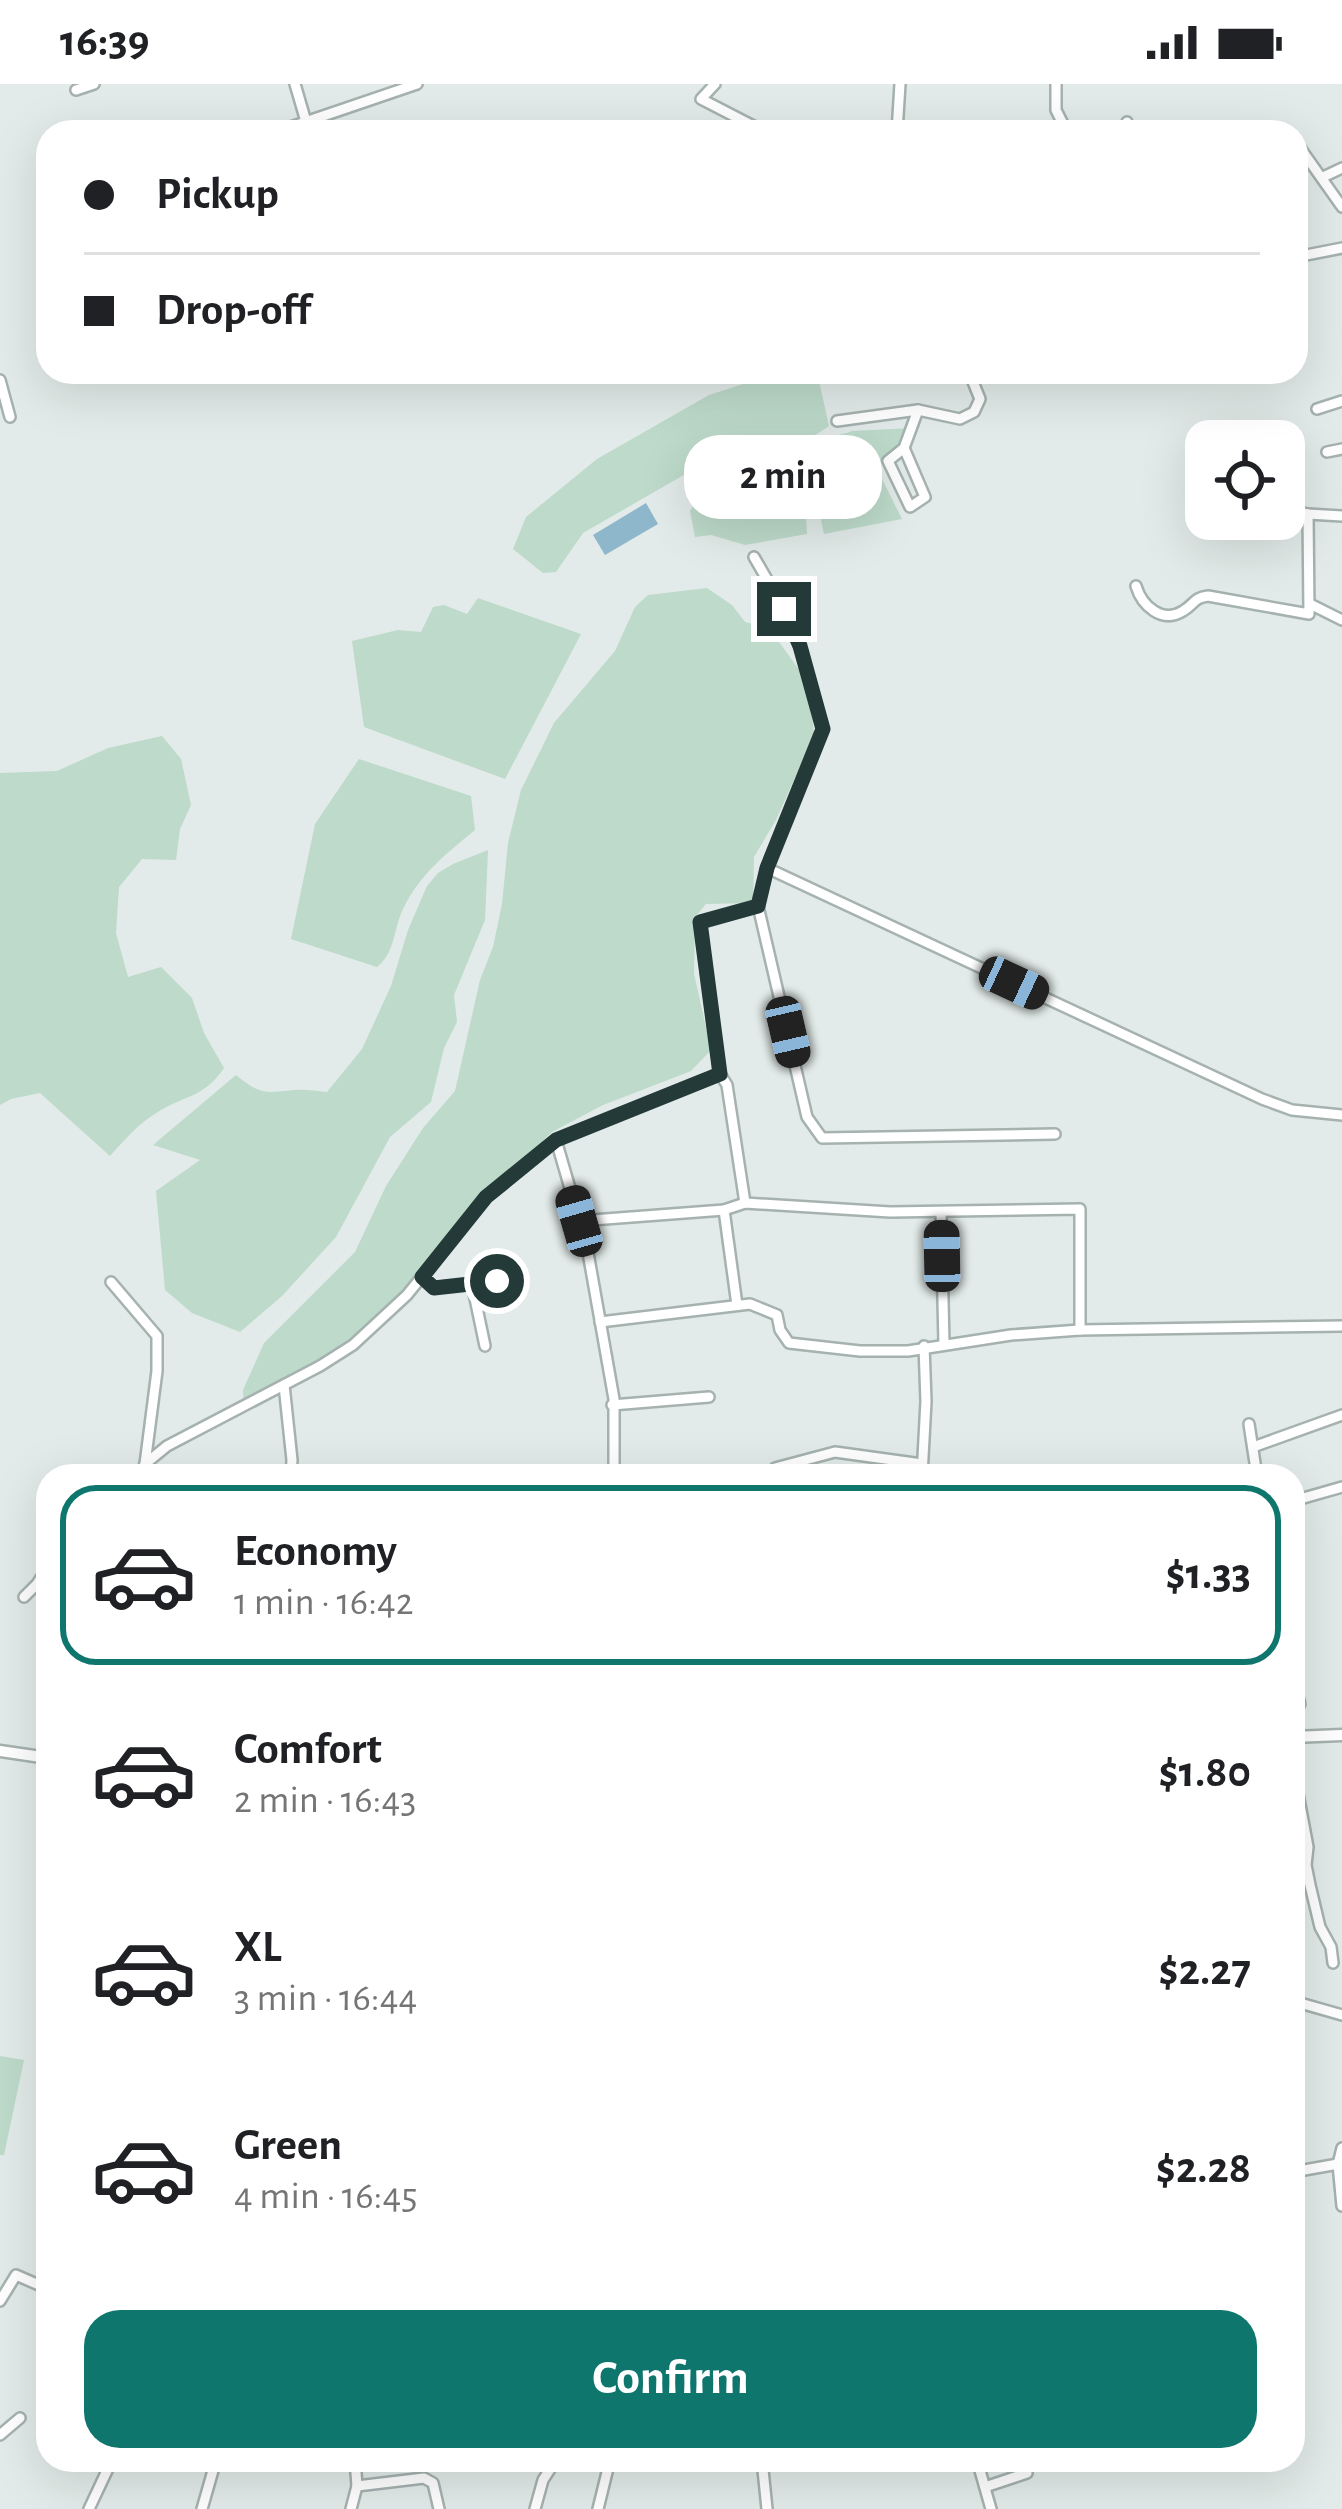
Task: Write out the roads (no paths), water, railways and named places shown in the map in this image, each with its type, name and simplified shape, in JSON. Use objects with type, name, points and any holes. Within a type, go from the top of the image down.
[{"type":"street","points":[[76,90],[94,84]]},
{"type":"street","points":[[295,84],[306,120]]},
{"type":"street","points":[[326,120],[417,84]]},
{"type":"street","points":[[715,84],[700,99],[741,120]]},
{"type":"street","points":[[898,120],[900,84]]},
{"type":"street","points":[[1055,84],[1061,120]]},
{"type":"street","points":[[1308,160],[1342,207]]},
{"type":"street","points":[[1323,178],[1342,169]]},
{"type":"street","points":[[1308,255],[1342,248]]},
{"type":"street","points":[[0,380],[10,416]]},
{"type":"street","points":[[837,421],[918,410],[960,419],[974,412],[980,399],[974,384]]},
{"type":"street","points":[[1317,410],[1342,401]]},
{"type":"street","points":[[904,448],[925,497],[910,507],[888,461],[904,448],[918,410]]},
{"type":"street","points":[[1327,452],[1342,449]]},
{"type":"street","points":[[1305,513],[1342,516]]},
{"type":"street","points":[[1136,586],[1153,612],[1166,615],[1208,596],[1310,614],[1308,514]]},
{"type":"street","points":[[754,557],[800,646],[823,729],[767,868],[758,906],[808,1117],[821,1138],[1055,1134]]},
{"type":"street","points":[[1310,604],[1342,620]]},
{"type":"street","points":[[767,868],[1262,1099],[1292,1110],[1342,1115]]},
{"type":"street","points":[[746,1203],[727,1085],[720,1074],[700,922],[758,906]]},
{"type":"street","points":[[145,1464],[167,1446],[353,1345],[407,1295],[486,1197],[556,1140],[720,1074]]},
{"type":"street","points":[[556,1140],[587,1247],[614,1399],[614,1464]]},
{"type":"street","points":[[579,1221],[724,1210],[746,1203],[941,1213],[1080,1208],[1080,1330]]},
{"type":"street","points":[[724,1210],[737,1305]]},
{"type":"street","points":[[941,1213],[944,1344]]},
{"type":"street","points":[[422,1277],[434,1288],[497,1281]]},
{"type":"street","points":[[110,1282],[157,1336],[145,1464]]},
{"type":"street","points":[[472,1284],[485,1346]]},
{"type":"street","points":[[600,1322],[750,1304],[777,1315],[789,1343],[860,1351],[908,1351],[1080,1330],[1342,1326]]},
{"type":"street","points":[[922,1464],[925,1346]]},
{"type":"street","points":[[284,1385],[292,1464]]},
{"type":"street","points":[[613,1405],[709,1397]]},
{"type":"street","points":[[1252,1448],[1342,1415]]},
{"type":"street","points":[[1250,1424],[1255,1464]]},
{"type":"street","points":[[791,1464],[835,1452],[893,1464]]},
{"type":"street","points":[[1305,1498],[1342,1487]]},
{"type":"street","points":[[24,1597],[36,1585]]},
{"type":"street","points":[[1305,1737],[1342,1735]]},
{"type":"street","points":[[0,1751],[36,1756]]},
{"type":"street","points":[[1305,1831],[1310,1885],[1333,1964]]},
{"type":"street","points":[[1305,2004],[1342,2015]]},
{"type":"street","points":[[1342,2148],[1338,2164],[1342,2206]]},
{"type":"street","points":[[1305,2170],[1338,2164]]},
{"type":"street","points":[[0,2301],[16,2275],[36,2284]]},
{"type":"street","points":[[0,2435],[20,2418]]},
{"type":"street","points":[[89,2509],[106,2472]]},
{"type":"street","points":[[202,2509],[212,2472]]},
{"type":"street","points":[[351,2509],[356,2472]]},
{"type":"street","points":[[535,2509],[548,2472]]},
{"type":"street","points":[[598,2509],[607,2472]]},
{"type":"street","points":[[763,2472],[767,2509]]},
{"type":"street","points":[[980,2472],[991,2509]]},
{"type":"street","points":[[985,2487],[1027,2473]]},
{"type":"street","points":[[357,2486],[424,2478],[433,2483],[439,2509]]},
{"type":"water","points":[[646,503],[658,524],[605,555],[593,535]]}]
